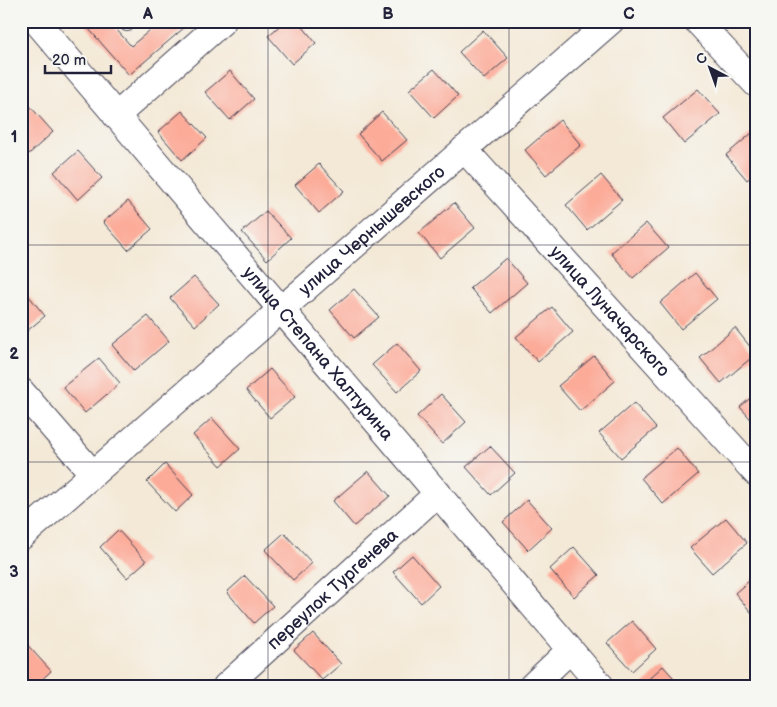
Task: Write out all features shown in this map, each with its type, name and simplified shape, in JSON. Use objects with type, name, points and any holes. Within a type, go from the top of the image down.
[{"type":"street","name":"улица Степана Халтурина","points":[[36,21],[602,686]]},
{"type":"street","points":[[116,116],[223,21]]},
{"type":"street","name":"улица Чернышевского","points":[[21,537],[611,21]]},
{"type":"street","points":[[696,21],[756,84]]},
{"type":"street","name":"улица Луначарского","points":[[464,149],[756,473]]},
{"type":"street","points":[[21,392],[92,474]]},
{"type":"street","name":"переулок Тургенева","points":[[226,686],[438,493]]},
{"type":"street","points":[[532,686],[570,650]]},
{"type":"lane","points":[[124,21],[127,24],[130,21]]},
{"type":"building","points":[[82,21],[109,21],[131,46],[161,21],[192,21],[129,75]]},
{"type":"building","points":[[285,21],[298,21],[316,43],[292,64],[268,36]]},
{"type":"building","points":[[483,30],[508,58],[484,79],[459,52]]},
{"type":"building","points":[[434,69],[458,96],[434,118],[409,90]]},
{"type":"building","points":[[230,71],[254,99],[230,120],[205,92]]},
{"type":"building","points":[[698,89],[720,114],[684,144],[663,118]]},
{"type":"building","points":[[29,105],[53,132],[29,154],[21,145],[21,111]]},
{"type":"building","points":[[182,111],[207,138],[182,160],[158,132]]},
{"type":"building","points":[[382,112],[407,140],[382,161],[358,134]]},
{"type":"building","points":[[560,120],[581,145],[546,175],[525,150]]},
{"type":"building","points":[[752,133],[756,138],[756,173],[747,180],[726,155]]},
{"type":"building","points":[[78,151],[102,178],[78,200],[54,172]]},
{"type":"building","points":[[319,164],[344,191],[319,213],[295,185]]},
{"type":"building","points":[[601,175],[622,200],[587,230],[566,205]]},
{"type":"building","points":[[128,201],[152,229],[128,250],[103,222]]},
{"type":"building","points":[[454,203],[475,228],[440,258],[419,233]]},
{"type":"building","points":[[266,211],[291,238],[267,260],[242,232]]},
{"type":"building","points":[[646,223],[668,248],[633,278],[611,253]]},
{"type":"building","points":[[506,258],[527,283],[492,313],[470,288]]},
{"type":"building","points":[[695,273],[717,299],[681,329],[660,303]]},
{"type":"building","points":[[194,277],[219,304],[195,326],[170,298]]},
{"type":"building","points":[[354,289],[379,317],[354,338],[330,310]]},
{"type":"building","points":[[24,290],[45,316],[21,336],[21,293]]},
{"type":"building","points":[[552,307],[573,332],[538,362],[516,337]]},
{"type":"building","points":[[148,316],[169,341],[134,371],[112,345]]},
{"type":"building","points":[[735,328],[756,354],[721,383],[700,358]]},
{"type":"building","points":[[397,343],[421,371],[397,392],[372,365]]},
{"type":"building","points":[[594,356],[615,381],[580,411],[558,386]]},
{"type":"building","points":[[99,358],[120,383],[85,413],[63,387]]},
{"type":"building","points":[[270,369],[295,397],[270,418],[246,390]]},
{"type":"building","points":[[756,393],[756,425],[740,407]]},
{"type":"building","points":[[441,394],[466,422],[442,444],[417,416]]},
{"type":"building","points":[[634,403],[656,428],[621,458],[599,433]]},
{"type":"building","points":[[212,418],[240,449],[221,466],[193,435]]},
{"type":"building","points":[[490,446],[515,473],[491,495],[466,467]]},
{"type":"building","points":[[677,448],[698,474],[663,504],[641,478]]},
{"type":"building","points":[[165,464],[193,495],[175,512],[147,482]]},
{"type":"building","points":[[368,471],[390,496],[354,526],[333,501]]},
{"type":"building","points":[[527,500],[552,528],[528,550],[503,522]]},
{"type":"building","points":[[726,518],[747,543],[712,573],[690,548]]},
{"type":"building","points":[[118,530],[146,561],[127,578],[100,547]]},
{"type":"building","points":[[284,533],[312,563],[293,580],[265,550]]},
{"type":"building","points":[[574,547],[599,575],[574,597],[550,569]]},
{"type":"building","points":[[412,555],[439,586],[421,603],[393,572]]},
{"type":"building","points":[[756,575],[756,618],[735,593]]},
{"type":"building","points":[[245,576],[273,606],[254,623],[227,592]]},
{"type":"building","points":[[632,621],[656,649],[632,671],[607,643]]},
{"type":"building","points":[[313,633],[341,664],[322,680],[294,650]]},
{"type":"building","points":[[23,640],[51,671],[35,686],[30,686],[21,676],[21,642]]},
{"type":"building","points":[[663,666],[681,686],[641,686]]}]
